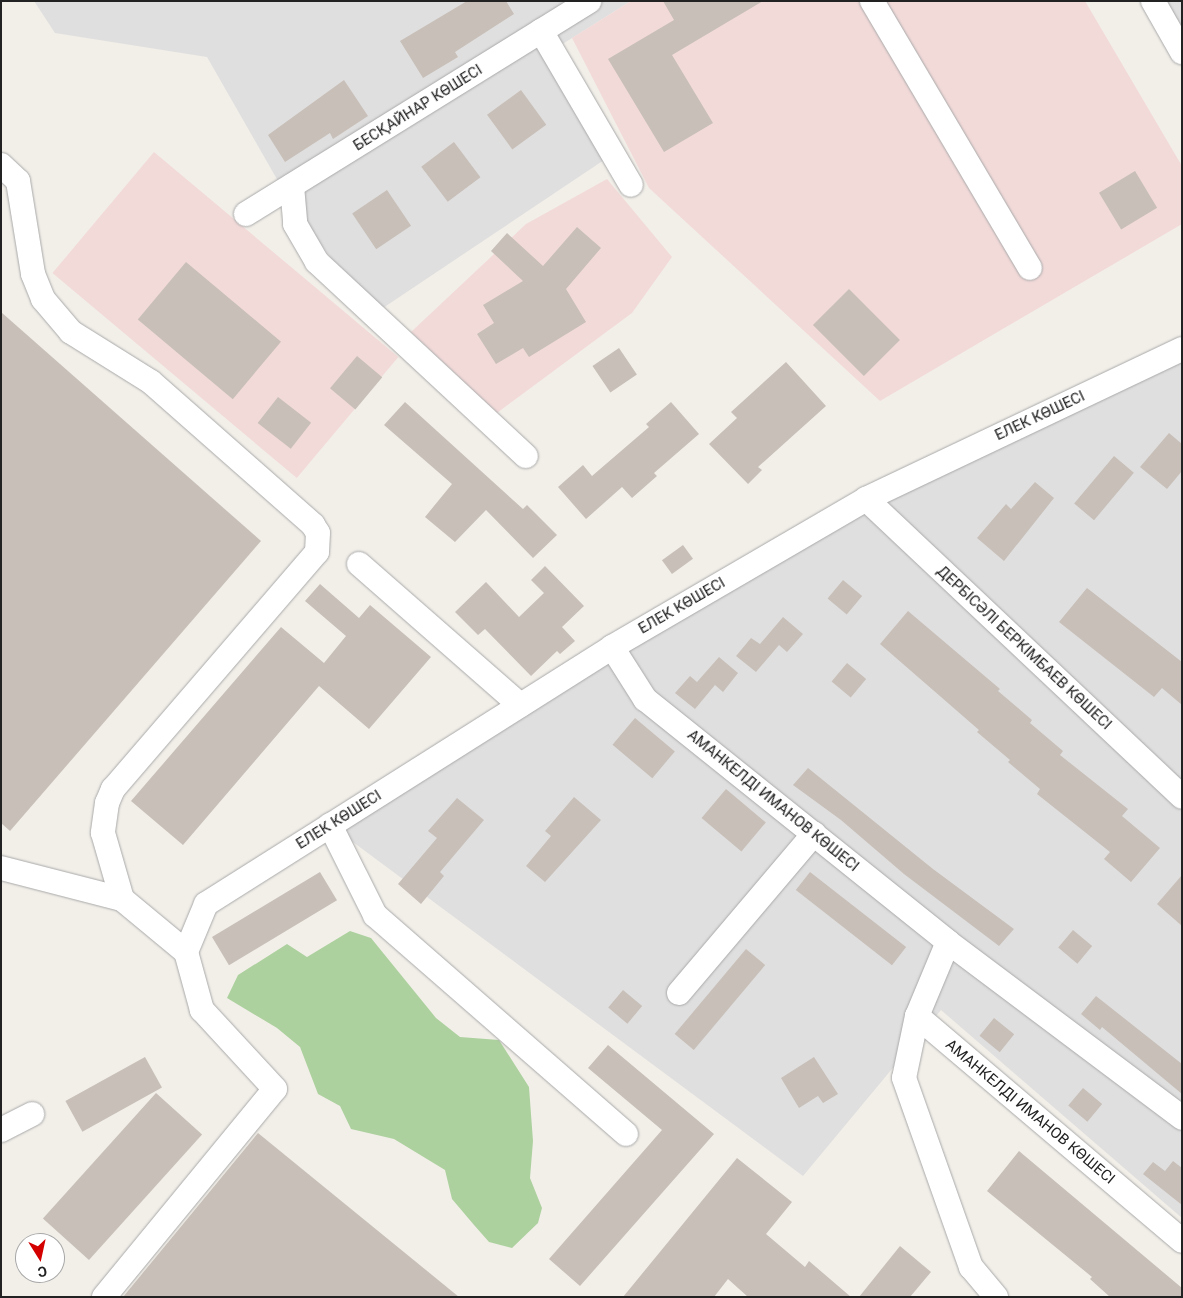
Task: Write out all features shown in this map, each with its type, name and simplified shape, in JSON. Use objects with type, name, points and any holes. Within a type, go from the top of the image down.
[{"type":"street","name":"БЕСҚАЙНАР КӨШЕСІ","points":[[246,214],[589,1]]},
{"type":"street","points":[[872,1],[1030,268]]},
{"type":"street","points":[[1153,1],[1182,52]]},
{"type":"street","points":[[541,31],[631,185]]},
{"type":"street","points":[[1,165],[18,181],[33,274],[43,299],[71,332],[151,382],[313,525],[318,533],[317,552],[113,789],[107,803],[103,833],[122,899]]},
{"type":"street","points":[[292,186],[295,224],[317,262],[526,456]]},
{"type":"street","name":"ЕЛЕК КӨШЕСІ","points":[[186,952],[206,904],[612,647],[866,499],[1181,350]]},
{"type":"street","name":"ДЕРБІСӘЛІ БЕРКІМБАЕВ КӨШЕСІ","points":[[866,499],[1182,797]]},
{"type":"street","points":[[359,564],[520,705]]},
{"type":"street","name":"АМАНКЕЛДІ ИМАНОВ КӨШЕСІ","points":[[612,647],[645,699],[948,942],[1182,1118]]},
{"type":"street","points":[[330,825],[375,915],[626,1134]]},
{"type":"street","points":[[679,993],[814,834]]},
{"type":"street","points":[[1,868],[122,899],[186,952],[202,1010],[275,1089],[104,1297]]},
{"type":"street","points":[[948,942],[917,1016],[904,1078],[970,1267],[996,1297]]},
{"type":"street","name":"АМАНКЕЛДІ ИМАНОВ КӨШЕСІ","points":[[917,1016],[1182,1241]]},
{"type":"street","points":[[1,1130],[32,1114]]},
{"type":"shaded area","points":[[34,1],[631,1],[553,50],[613,154],[371,316],[282,188],[207,57],[55,33]]},
{"type":"shaded area","points":[[631,1],[1085,1],[1182,166],[1182,224],[880,401],[649,188],[572,38]]},
{"type":"shaded area","points":[[1153,1],[1182,1],[1182,52]]},
{"type":"shaded area","points":[[154,152],[398,357],[297,478],[52,273]]},
{"type":"shaded area","points":[[607,179],[672,257],[632,313],[497,413],[411,332],[526,224]]},
{"type":"shaded area","points":[[1182,349],[1182,1218],[941,1010],[803,1176],[330,825],[866,499]]},
{"type":"green space","points":[[350,931],[371,938],[436,1018],[460,1037],[499,1040],[529,1087],[533,1141],[530,1178],[542,1208],[538,1223],[512,1248],[489,1242],[474,1225],[452,1199],[445,1170],[394,1139],[351,1129],[340,1106],[318,1094],[300,1047],[277,1028],[227,998],[238,975],[287,944],[307,957]]},
{"type":"building","points":[[467,1],[506,1],[514,14],[455,52],[458,57],[423,78],[400,41]]},
{"type":"building","points":[[663,1],[763,1],[672,55],[713,123],[664,152],[608,59],[674,20]]},
{"type":"building","points":[[344,80],[368,116],[333,139],[330,133],[285,162],[268,135]]},
{"type":"building","points":[[521,90],[546,125],[512,149],[487,115]]},
{"type":"building","points":[[454,142],[480,177],[448,202],[421,167]]},
{"type":"building","points":[[1135,171],[1157,208],[1121,229],[1099,193]]},
{"type":"building","points":[[387,190],[411,226],[376,249],[352,213]]},
{"type":"building","points":[[577,227],[601,248],[566,289],[586,322],[529,357],[523,348],[496,364],[477,334],[494,323],[483,305],[523,281],[491,251],[507,233],[543,266]]},
{"type":"building","points":[[186,262],[281,342],[233,399],[138,319]]},
{"type":"building","points":[[849,289],[900,340],[864,376],[813,325]]},
{"type":"building","points":[[1,312],[261,541],[10,831],[1,823]]},
{"type":"building","points":[[619,348],[637,375],[610,392],[592,366]]},
{"type":"building","points":[[357,356],[382,377],[355,409],[330,388]]},
{"type":"building","points":[[786,362],[826,406],[758,467],[762,470],[748,484],[709,444],[737,418],[731,412]]},
{"type":"building","points":[[278,397],[311,423],[291,449],[258,423]]},
{"type":"building","points":[[405,402],[523,509],[527,505],[557,535],[533,558],[486,510],[455,542],[425,517],[452,484],[384,425]]},
{"type":"building","points":[[671,402],[699,434],[654,473],[657,476],[632,498],[622,487],[586,519],[558,487],[583,465],[592,476],[649,427],[646,424]]},
{"type":"building","points":[[1169,433],[1182,444],[1182,471],[1167,489],[1140,467]]},
{"type":"building","points":[[1114,456],[1134,473],[1094,520],[1074,503]]},
{"type":"building","points":[[1035,482],[1054,498],[1004,561],[977,538],[1006,504],[1011,509]]},
{"type":"building","points":[[683,545],[693,559],[672,574],[662,560]]},
{"type":"building","points":[[545,566],[584,606],[562,627],[575,641],[560,654],[557,651],[531,676],[485,629],[478,635],[455,612],[486,582],[519,617],[544,593],[531,580]]},
{"type":"building","points":[[843,580],[862,596],[847,614],[828,598]]},
{"type":"building","points":[[320,584],[359,618],[370,605],[431,657],[369,729],[319,686],[183,845],[131,801],[281,627],[324,663],[346,636],[305,601]]},
{"type":"building","points":[[1087,588],[1182,662],[1182,705],[1162,688],[1154,697],[1059,622]]},
{"type":"building","points":[[908,611],[1000,689],[998,691],[1032,720],[1030,723],[1063,751],[1060,755],[1128,809],[1122,816],[1160,848],[1131,882],[1104,859],[1110,852],[1037,794],[1040,789],[1008,762],[1010,760],[977,732],[979,730],[880,644]]},
{"type":"building","points":[[783,617],[803,634],[787,652],[779,645],[756,672],[736,656],[751,638],[760,644]]},
{"type":"building","points":[[719,657],[738,673],[723,692],[715,685],[695,709],[675,693],[690,676],[697,682]]},
{"type":"building","points":[[847,663],[866,679],[851,697],[832,681]]},
{"type":"building","points":[[635,718],[675,751],[652,778],[613,745]]},
{"type":"building","points":[[808,768],[933,869],[1014,929],[999,946],[904,874],[841,820],[793,785]]},
{"type":"building","points":[[726,789],[766,822],[741,852],[702,818]]},
{"type":"building","points":[[574,797],[601,820],[545,882],[526,866],[551,836],[545,831]]},
{"type":"building","points":[[457,798],[484,820],[440,872],[444,876],[421,904],[398,884],[437,838],[428,831]]},
{"type":"building","points":[[320,872],[337,900],[229,965],[212,937]]},
{"type":"building","points":[[810,872],[906,947],[892,965],[796,890]]},
{"type":"building","points":[[1182,875],[1182,926],[1157,904]]},
{"type":"building","points":[[1073,930],[1092,946],[1077,964],[1058,948]]},
{"type":"building","points":[[746,949],[765,965],[694,1050],[675,1034]]},
{"type":"building","points":[[623,990],[642,1006],[627,1024],[608,1008]]},
{"type":"building","points":[[1096,996],[1182,1064],[1182,1094],[1102,1027],[1100,1030],[1081,1014]]},
{"type":"building","points":[[994,1018],[1014,1034],[1000,1052],[980,1036]]},
{"type":"building","points":[[608,1045],[714,1134],[580,1286],[549,1259],[662,1130],[588,1068]]},
{"type":"building","points":[[145,1057],[162,1088],[82,1132],[65,1101]]},
{"type":"building","points":[[814,1057],[838,1094],[823,1103],[818,1096],[799,1108],[781,1078]]},
{"type":"building","points":[[1083,1088],[1102,1104],[1087,1122],[1068,1106]]},
{"type":"building","points":[[156,1093],[202,1134],[89,1260],[65,1238],[65,1233],[59,1233],[43,1219]]},
{"type":"building","points":[[258,1133],[459,1297],[123,1297]]},
{"type":"building","points":[[1019,1151],[1182,1288],[1182,1297],[1110,1297],[1090,1279],[1092,1277],[987,1191]]},
{"type":"building","points":[[737,1158],[792,1202],[766,1234],[805,1267],[809,1261],[851,1297],[748,1297],[728,1279],[714,1297],[623,1297]]},
{"type":"building","points":[[1173,1161],[1182,1168],[1182,1205],[1143,1174],[1153,1162],[1165,1171]]},
{"type":"building","points":[[900,1246],[931,1272],[910,1297],[859,1297]]}]
